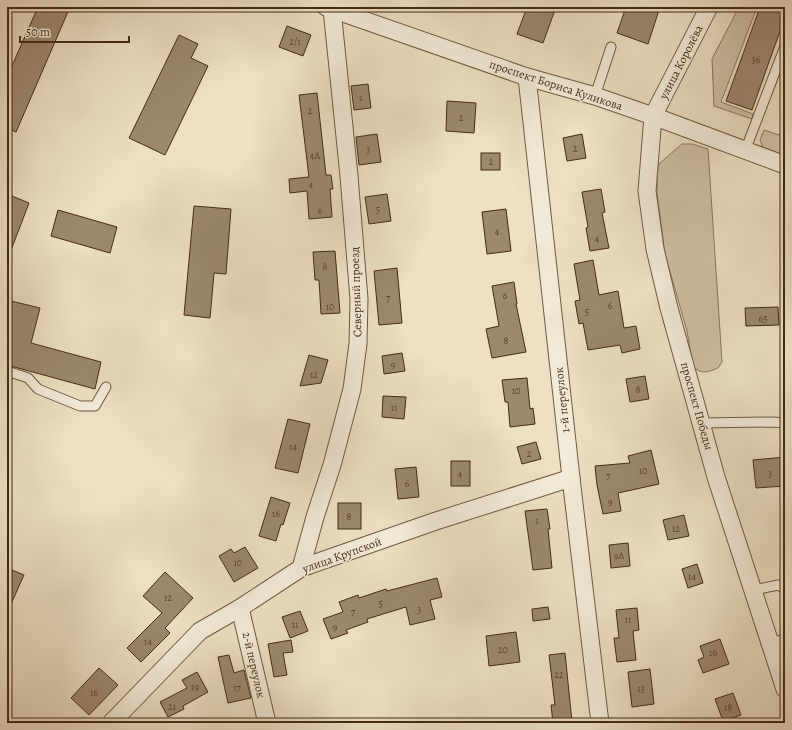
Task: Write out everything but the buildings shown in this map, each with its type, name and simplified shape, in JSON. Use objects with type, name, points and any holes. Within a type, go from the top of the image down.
[{"type":"street","name":"улица Королёва","points":[[653,116],[709,7]]},
{"type":"street","name":"проспект Бориса Куликова","points":[[329,8],[527,77],[595,96],[785,165]]},
{"type":"street","name":"Северный проезд","points":[[301,568],[315,517],[332,465],[352,390],[358,344],[359,299],[349,176],[329,8]]},
{"type":"street","name":"1-й переулок","points":[[527,77],[571,478],[600,723]]},
{"type":"street","name":"проспект Победы","points":[[653,116],[647,191],[655,249],[669,308],[728,513],[754,590],[778,641],[785,689]]},
{"type":"street","name":"улица Крупской","points":[[111,723],[200,631],[240,608],[301,568],[436,521],[571,478]]},
{"type":"street","name":"2-й переулок","points":[[240,608],[268,723]]},
{"type":"lane","points":[[745,151],[785,46]]},
{"type":"lane","points":[[595,96],[611,47]]},
{"type":"lane","points":[[7,371],[28,378],[38,389],[80,406],[95,406],[106,387]]},
{"type":"lane","points":[[701,423],[785,423]]},
{"type":"lane","points":[[754,590],[778,585],[785,590]]},
{"type":"shaded area","points":[[739,7],[757,7],[721,102],[753,114],[752,119],[714,106],[712,59]]},
{"type":"shaded area","points":[[764,130],[785,137],[785,156],[763,148],[760,140]]},
{"type":"shaded area","points":[[682,144],[692,144],[708,149],[722,362],[718,368],[705,372],[699,371],[693,366],[687,331],[665,254],[657,193],[657,174],[659,164]]}]
